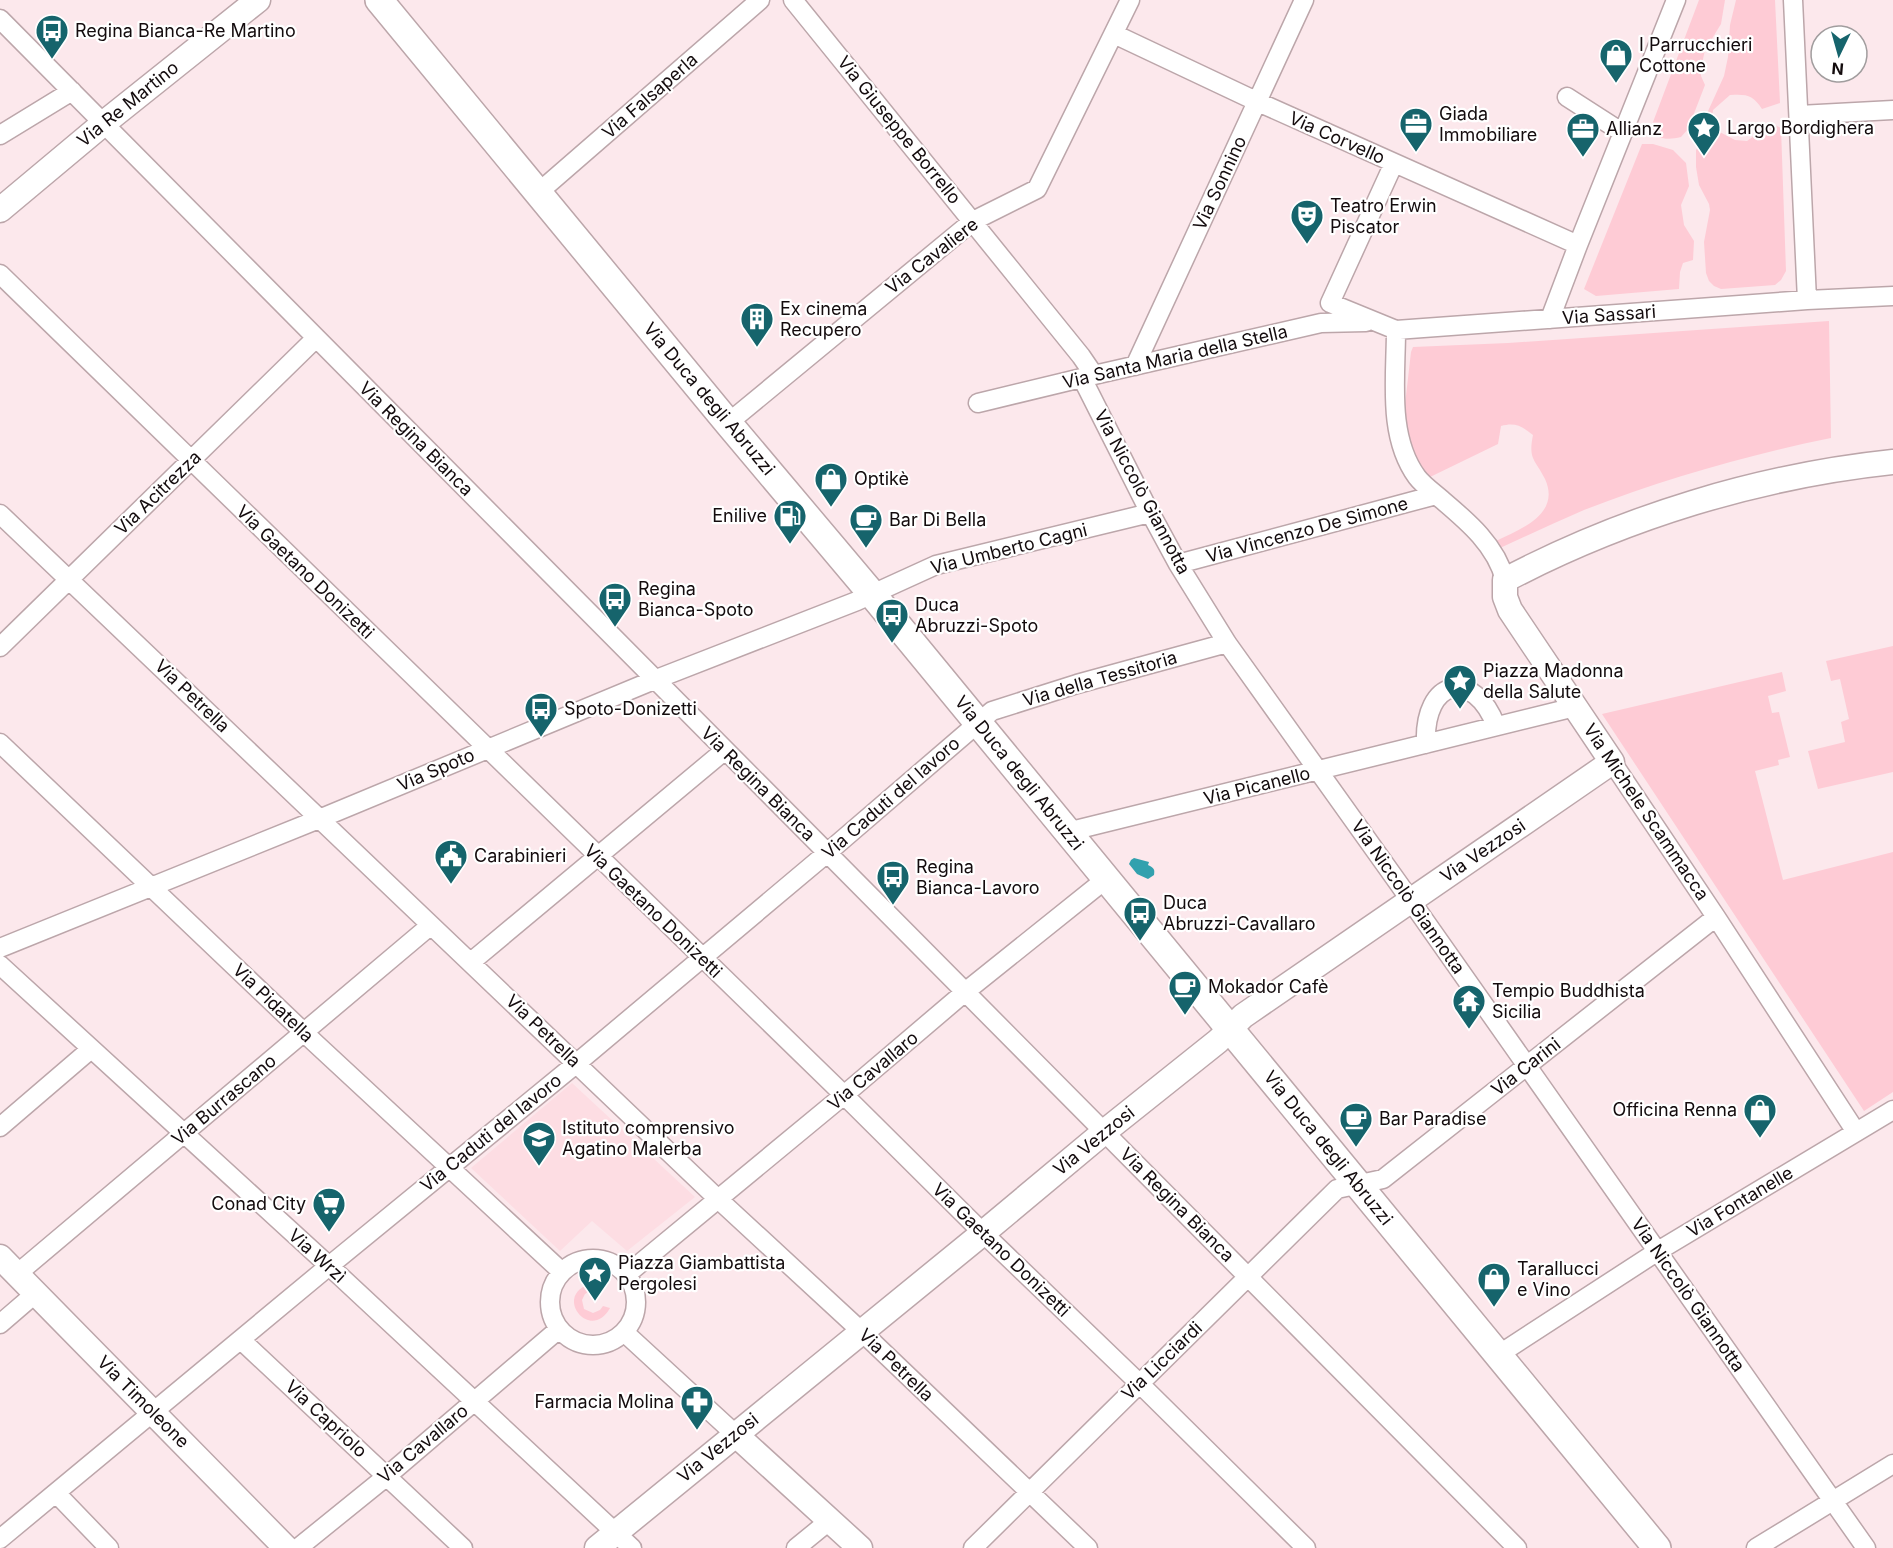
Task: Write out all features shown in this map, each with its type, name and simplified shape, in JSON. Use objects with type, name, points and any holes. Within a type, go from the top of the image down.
[{"type":"main road","name":"Via Duca degli Abruzzi","points":[[379,0],[872,594],[1657,1548]]},
{"type":"street","name":"Via Re Martino","points":[[0,210],[104,123],[258,0]]},
{"type":"street","name":"Via Falsaperla","points":[[539,192],[760,0]]},
{"type":"street","name":"Via Giuseppe Borrello","points":[[793,0],[1081,356],[1088,376]]},
{"type":"street","name":"Via Cavaliere","points":[[728,423],[973,221],[1036,189],[1130,0]]},
{"type":"street","name":"Via Sonnino","points":[[1135,366],[1304,0]]},
{"type":"street","points":[[1550,319],[1570,242],[1623,133],[1676,0]]},
{"type":"street","points":[[1793,0],[1806,114],[1807,300]]},
{"type":"street","name":"Via Regina Bianca","points":[[4,29],[104,123],[724,751],[1517,1548]]},
{"type":"street","name":"Via Corvello","points":[[1114,34],[1258,102],[1570,242]]},
{"type":"street","points":[[0,135],[72,91]]},
{"type":"street","points":[[1567,97],[1623,133]]},
{"type":"street","points":[[1806,114],[1893,110]]},
{"type":"street","name":"Via Sassari","points":[[1394,163],[1330,303],[1396,330],[1807,300],[1893,296]]},
{"type":"street","name":"Via Gaetano Donizetti","points":[[0,274],[1306,1548]]},
{"type":"street","name":"Via Santa Maria della Stella","points":[[978,403],[1321,323],[1374,322]]},
{"type":"street","name":"Via Michele Scammacca","points":[[1396,330],[1397,427],[1417,478],[1468,522],[1493,551],[1502,567],[1505,597],[1510,610],[1716,917],[1856,1132]]},
{"type":"street","name":"Via Acitrezza","points":[[0,647],[316,338]]},
{"type":"street","name":"Via Niccolò Giannotta","points":[[1088,376],[1150,513],[1178,564],[1227,643],[1319,770],[1866,1548]]},
{"type":"street","points":[[1505,580],[1570,548],[1703,500],[1792,477],[1893,462]]},
{"type":"street","name":"Via Vincenzo De Simone","points":[[1178,564],[1436,495]]},
{"type":"street","name":"Via Umberto Cagni","points":[[872,594],[936,565],[1150,513]]},
{"type":"street","name":"Via Petrella","points":[[0,514],[718,1199],[861,1331],[1088,1548]]},
{"type":"street","name":"Via Spoto","points":[[0,948],[654,680],[872,594]]},
{"type":"street","name":"Via della Tessitoria","points":[[978,723],[992,711],[1066,687],[1227,643]]},
{"type":"street","points":[[1426,744],[1428,712],[1435,699],[1449,689],[1461,689],[1476,696],[1488,709],[1496,726]]},
{"type":"street","name":"Via Picanello","points":[[1067,832],[1575,707]]},
{"type":"street","name":"Via Caduti del lavoro","points":[[0,1539],[577,1063],[978,723]]},
{"type":"street","name":"Via Pidatella","points":[[0,743],[304,1033],[556,1266]]},
{"type":"street","points":[[471,962],[724,751]]},
{"type":"street","name":"Via Vezzosi","points":[[597,1548],[624,1540],[735,1434],[1218,1041],[1243,1016],[1612,762]]},
{"type":"street","name":"Via Cavallaro","points":[[633,1270],[965,992],[1106,879]]},
{"type":"street","name":"Via Carini","points":[[1358,1185],[1383,1179],[1716,917]]},
{"type":"street","name":"Via Burrascano","points":[[17,1274],[431,924]]},
{"type":"street","name":"Via Wrzì","points":[[0,965],[624,1540]]},
{"type":"street","points":[[0,1127],[91,1049]]},
{"type":"street","name":"Via Fontanelle","points":[[1498,1355],[1658,1251],[1893,1110]]},
{"type":"street","name":"Via Licciardi","points":[[973,1548],[1338,1189],[1358,1185]]},
{"type":"street","name":"Via Timoleone","points":[[0,1257],[286,1548]]},
{"type":"street","points":[[590,1260],[633,1270],[635,1310],[624,1332],[606,1342],[585,1344],[566,1336],[553,1334],[550,1306],[556,1266],[590,1260]]},
{"type":"street","points":[[0,1324],[36,1293]]},
{"type":"street","points":[[624,1332],[860,1548]]},
{"type":"street","name":"Via Cavallaro","points":[[298,1548],[387,1476],[553,1334]]},
{"type":"street","name":"Via Capriolo","points":[[241,1340],[463,1548]]},
{"type":"street","points":[[1756,1548],[1893,1464]]},
{"type":"street","points":[[56,1493],[109,1548]]},
{"type":"street","points":[[796,1548],[830,1521]]},
{"type":"shaded area","points":[[1699,0],[1725,0],[1721,24],[1705,50],[1701,76],[1705,85],[1688,129],[1681,137],[1668,139],[1660,137],[1650,130]]},
{"type":"shaded area","points":[[1736,0],[1775,0],[1780,103],[1762,109],[1749,96],[1730,95],[1713,110],[1712,120],[1707,122],[1704,120],[1724,76],[1730,25]]},
{"type":"shaded area","points":[[1767,125],[1781,128],[1786,271],[1775,285],[1721,289],[1709,281],[1706,273],[1704,242],[1710,210],[1699,185],[1696,150],[1706,134],[1714,129],[1735,140],[1747,141],[1765,133]]},
{"type":"shaded area","points":[[1642,144],[1653,144],[1673,150],[1686,163],[1689,186],[1681,205],[1684,225],[1694,241],[1693,260],[1683,263],[1679,289],[1596,296],[1584,289]]},
{"type":"shaded area","points":[[1829,321],[1831,438],[1768,452],[1675,478],[1584,510],[1500,548],[1496,541],[1536,519],[1548,502],[1549,491],[1545,479],[1532,455],[1533,435],[1518,426],[1510,424],[1501,426],[1498,444],[1428,478],[1411,451],[1403,422],[1413,347],[1508,343]]},
{"type":"shaded area","points":[[1893,646],[1893,772],[1818,789],[1808,751],[1845,742],[1841,722],[1849,719],[1840,679],[1831,681],[1826,661]]},
{"type":"shaded area","points":[[1782,672],[1786,691],[1768,696],[1772,713],[1779,712],[1790,757],[1778,760],[1779,765],[1755,771],[1783,880],[1893,852],[1893,1092],[1864,1111],[1602,714]]},
{"type":"shaded area","name":"Istituto comprensivo Agatino Malerba","points":[[572,1083],[695,1197],[627,1251],[592,1221],[560,1251],[471,1168]]},
{"type":"shaded area","points":[[590,1284],[590,1291],[582,1300],[584,1309],[593,1313],[603,1306],[610,1308],[602,1318],[594,1321],[585,1319],[579,1314],[574,1298],[579,1290]]},
{"type":"water","points":[[1134,858],[1149,862],[1148,865],[1154,869],[1154,875],[1148,879],[1137,874],[1129,864]]},
{"type":"place","name":"Regina Bianca-Re Martino","points":[[52,60]]},
{"type":"place","name":"I Parrucchieri Cottone","points":[[1616,84]]},
{"type":"place","name":"Giada Immobiliare","points":[[1416,153]]},
{"type":"place","name":"Largo Bordighera","points":[[1704,157]]},
{"type":"place","name":"Allianz","points":[[1583,158]]},
{"type":"place","name":"Teatro Erwin Piscator","points":[[1307,245]]},
{"type":"place","name":"Ex cinema Recupero","points":[[757,348]]},
{"type":"place","name":"Optikè","points":[[831,508]]},
{"type":"place","name":"Enilive","points":[[790,545]]},
{"type":"place","name":"Bar Di Bella","points":[[866,549]]},
{"type":"place","name":"Regina Bianca-Spoto","points":[[615,628]]},
{"type":"place","name":"Duca Abruzzi-Spoto","points":[[892,644]]},
{"type":"place","name":"Piazza Madonna della Salute","points":[[1460,710]]},
{"type":"place","name":"Spoto-Donizetti","points":[[541,738]]},
{"type":"place","name":"Carabinieri","points":[[451,885]]},
{"type":"place","name":"Regina Bianca-Lavoro","points":[[893,906]]},
{"type":"place","name":"Duca Abruzzi-Cavallaro","points":[[1140,942]]},
{"type":"place","name":"Mokador Cafè","points":[[1185,1016]]},
{"type":"place","name":"Tempio Buddhista Sicilia","points":[[1469,1030]]},
{"type":"place","name":"Officina Renna","points":[[1760,1139]]},
{"type":"place","name":"Bar Paradise","points":[[1356,1148]]},
{"type":"place","name":"Istituto comprensivo Agatino Malerba","points":[[539,1167]]},
{"type":"place","name":"Conad City","points":[[329,1233]]},
{"type":"place","name":"Piazza Giambattista Pergolesi","points":[[595,1302]]},
{"type":"place","name":"Tarallucci e Vino","points":[[1494,1308]]},
{"type":"place","name":"Farmacia Molina","points":[[697,1431]]}]
